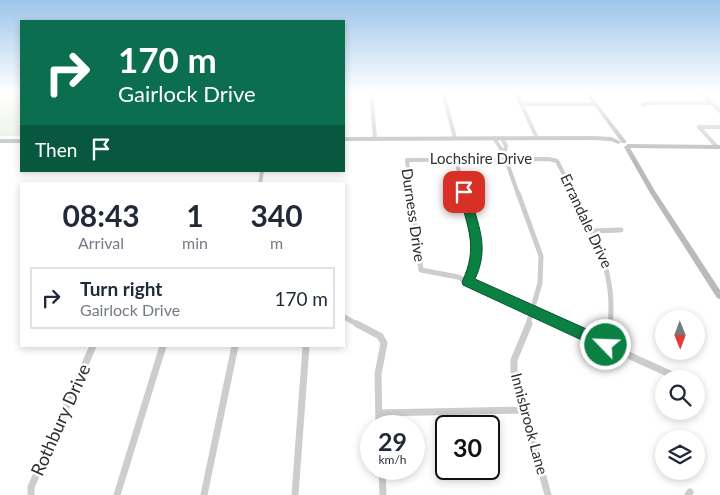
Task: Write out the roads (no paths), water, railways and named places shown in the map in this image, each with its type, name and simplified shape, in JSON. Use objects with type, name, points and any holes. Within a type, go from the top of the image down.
[{"type":"street","points":[[373,116],[375,138]]},
{"type":"street","points":[[449,116],[455,138]]},
{"type":"street","points":[[527,116],[537,138]]},
{"type":"street","points":[[604,116],[720,296]]},
{"type":"street","points":[[718,147],[699,127],[720,127]]},
{"type":"street","name":"Innisbrook Lane","points":[[494,138],[505,156],[541,256],[543,273],[532,311],[514,360],[514,371],[548,495]]},
{"type":"street","name":"Innisbrook Lane","points":[[502,138],[506,146],[505,156]]},
{"type":"street","points":[[345,139],[594,138],[622,142],[637,147],[718,147]]},
{"type":"street","points":[[0,141],[20,141]]},
{"type":"street","name":"Lochshire Drive","points":[[406,160],[505,156],[555,160]]},
{"type":"street","points":[[456,159],[478,250],[476,265],[468,282],[661,370]]},
{"type":"street","name":"Durness Drive","points":[[406,160],[421,270],[449,274],[468,282]]},
{"type":"street","name":"Errandale Drive","points":[[555,160],[605,258],[612,287],[612,322],[606,345]]},
{"type":"street","points":[[592,231],[621,230]]},
{"type":"street","points":[[345,318],[380,336],[384,343],[378,362],[379,413],[526,410]]},
{"type":"street","name":"Rothbury Drive","points":[[31,495],[32,487],[93,347]]},
{"type":"street","points":[[117,495],[163,347]]},
{"type":"street","points":[[204,495],[235,347]]},
{"type":"street","points":[[295,495],[306,347]]},
{"type":"street","points":[[382,480],[383,495]]}]
